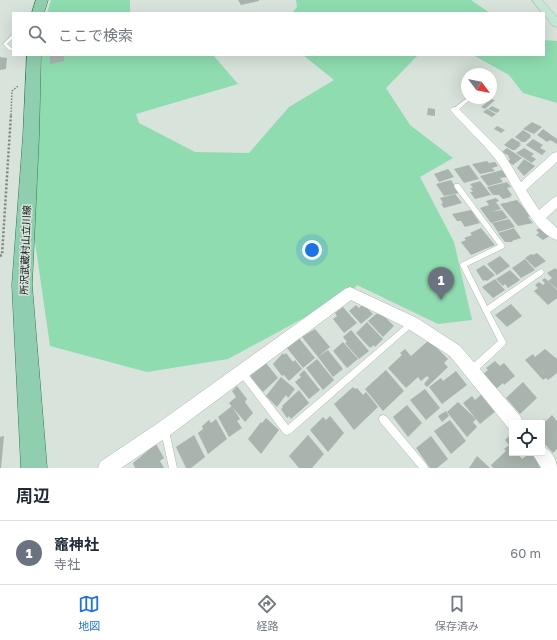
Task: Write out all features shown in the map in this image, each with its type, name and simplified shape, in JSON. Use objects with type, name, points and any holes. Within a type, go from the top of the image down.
[{"type":"main road","points":[[38,12],[42,0]]},
{"type":"main road","name":"所沢武蔵村山立川線","points":[[34,56],[22,285],[34,468]]},
{"type":"street","points":[[537,0],[557,24]]},
{"type":"street","points":[[455,110],[500,157],[538,218],[557,235]]},
{"type":"street","points":[[520,189],[557,156]]},
{"type":"street","points":[[538,218],[557,201]]},
{"type":"street","points":[[106,468],[164,429],[350,293],[412,324],[455,351],[513,420]]},
{"type":"street","points":[[542,456],[552,468]]},
{"type":"lane","points":[[12,37],[4,44],[12,49]]},
{"type":"lane","points":[[455,110],[462,104]]},
{"type":"lane","points":[[457,186],[502,246],[462,265],[502,342],[472,370]]},
{"type":"lane","points":[[486,311],[541,272]]},
{"type":"lane","points":[[241,372],[287,431],[412,324]]},
{"type":"lane","points":[[384,419],[424,468]]},
{"type":"lane","points":[[164,429],[173,468]]},
{"type":"path","points":[[0,256],[2,255],[12,91],[19,85],[33,78]]},
{"type":"green space","points":[[51,0],[130,0],[130,12],[47,12]]},
{"type":"green space","points":[[296,0],[471,0],[489,12],[293,12],[297,7]]},
{"type":"green space","points":[[545,40],[557,41],[557,103],[523,93],[509,75],[475,56],[545,56]]},
{"type":"green space","points":[[42,56],[214,56],[238,84],[136,114],[139,123],[195,152],[249,153],[289,107],[334,80],[304,56],[417,56],[386,88],[410,125],[453,158],[420,177],[454,242],[472,320],[438,324],[357,285],[350,293],[228,359],[147,372],[50,346],[34,235]]},
{"type":"building","points":[[238,0],[259,0],[259,1],[241,5]]},
{"type":"building","points":[[50,56],[64,56],[64,61],[50,64]]},
{"type":"building","points":[[0,57],[7,58],[6,69],[0,70]]},
{"type":"building","points":[[485,104],[491,104],[485,109],[481,107]]},
{"type":"building","points":[[492,106],[500,110],[497,113],[488,109]]},
{"type":"building","points":[[428,108],[435,109],[435,116],[427,115]]},
{"type":"building","points":[[487,109],[496,114],[492,117],[483,112]]},
{"type":"building","points":[[532,122],[542,127],[534,134],[523,129]]},
{"type":"building","points":[[497,126],[505,130],[501,133],[494,129]]},
{"type":"building","points":[[543,129],[557,139],[557,144],[550,140],[547,142],[537,135]]},
{"type":"building","points":[[523,130],[531,135],[531,137],[525,142],[522,142],[515,137]]},
{"type":"building","points":[[512,138],[521,143],[519,144],[521,145],[515,150],[512,150],[504,145]]},
{"type":"building","points":[[533,139],[543,145],[540,148],[546,151],[542,155],[526,145]]},
{"type":"building","points":[[507,148],[522,158],[513,165],[508,162],[510,159],[508,157],[509,156],[502,152]]},
{"type":"building","points":[[524,148],[534,154],[531,156],[536,159],[532,163],[516,153]]},
{"type":"building","points":[[524,159],[535,166],[524,176],[517,168]]},
{"type":"building","points":[[487,161],[489,163],[495,162],[498,166],[492,168],[495,171],[480,174],[472,164]]},
{"type":"building","points":[[469,165],[479,179],[464,183],[454,169]]},
{"type":"building","points":[[448,169],[454,177],[439,182],[434,174]]},
{"type":"building","points":[[502,170],[507,177],[500,178],[503,182],[488,186],[480,176]]},
{"type":"building","points":[[451,180],[459,193],[444,196],[436,184]]},
{"type":"building","points":[[480,181],[491,195],[475,199],[470,192],[473,192],[470,188],[473,188],[470,184]]},
{"type":"building","points":[[507,182],[511,187],[507,188],[512,195],[510,196],[511,197],[503,199],[499,195],[493,195],[487,187]]},
{"type":"building","points":[[455,194],[462,203],[444,208],[441,204],[443,203],[440,198]]},
{"type":"building","points":[[496,198],[499,201],[496,202],[501,209],[491,212],[502,210],[508,218],[491,223],[480,208],[489,205],[486,201]]},
{"type":"building","points":[[517,200],[531,216],[528,217],[533,223],[518,226],[500,204]]},
{"type":"building","points":[[471,210],[480,223],[465,227],[461,221],[457,221],[452,214]]},
{"type":"building","points":[[509,219],[515,227],[498,232],[492,223]]},
{"type":"building","points":[[541,227],[551,235],[543,240],[536,235],[539,233],[536,230]]},
{"type":"building","points":[[481,228],[495,245],[471,255],[461,242],[466,240],[464,238],[472,235],[470,233]]},
{"type":"building","points":[[514,228],[521,238],[512,241],[513,242],[505,242],[498,233]]},
{"type":"building","points":[[537,253],[546,261],[535,268],[525,258],[531,254],[533,255]]},
{"type":"building","points":[[500,256],[510,266],[497,275],[487,264]]},
{"type":"building","points":[[525,259],[535,270],[521,278],[512,268]]},
{"type":"building","points":[[484,265],[495,275],[487,281],[483,281],[476,270]]},
{"type":"building","points":[[555,268],[557,270],[557,289],[548,281],[552,278],[547,273]]},
{"type":"building","points":[[510,270],[520,280],[508,288],[505,284],[503,286],[496,279]]},
{"type":"building","points":[[545,278],[557,290],[557,298],[548,305],[534,291],[538,288],[535,285],[539,282],[543,285],[545,283],[542,280]]},
{"type":"building","points":[[495,279],[505,290],[493,298],[482,287]]},
{"type":"building","points":[[363,304],[373,314],[361,324],[349,311],[356,305],[359,308]]},
{"type":"building","points":[[511,304],[522,316],[507,327],[495,315]]},
{"type":"building","points":[[343,307],[357,323],[344,333],[333,319],[337,316],[335,313]]},
{"type":"building","points":[[381,313],[394,326],[383,337],[368,321],[376,314]]},
{"type":"building","points":[[367,322],[383,339],[375,347],[374,345],[370,348],[356,333]]},
{"type":"building","points":[[315,329],[330,347],[318,357],[302,337]]},
{"type":"building","points":[[351,330],[369,351],[359,359],[345,343],[347,342],[343,337]]},
{"type":"building","points":[[299,338],[315,358],[303,368],[287,348]]},
{"type":"building","points":[[429,340],[448,359],[444,363],[448,367],[427,387],[424,384],[429,378],[427,376],[421,381],[418,377],[406,388],[388,368],[402,355],[400,353],[405,349],[411,356]]},
{"type":"building","points":[[343,342],[358,359],[347,368],[333,351]]},
{"type":"building","points":[[545,349],[557,359],[557,373],[548,380],[546,378],[543,380],[525,360],[533,354],[535,357]]},
{"type":"building","points":[[328,350],[343,369],[333,377],[318,357]]},
{"type":"building","points":[[283,353],[284,355],[286,353],[293,362],[295,360],[302,369],[289,381],[284,375],[282,376],[273,364]]},
{"type":"building","points":[[317,359],[334,380],[323,390],[306,368]]},
{"type":"building","points":[[495,361],[500,366],[504,363],[515,376],[504,385],[503,383],[496,389],[483,374],[488,370],[486,368]]},
{"type":"building","points":[[266,363],[278,378],[263,392],[250,376]]},
{"type":"building","points":[[304,370],[320,390],[309,399],[295,382],[301,377],[299,375]]},
{"type":"building","points":[[386,370],[404,391],[383,411],[365,389]]},
{"type":"building","points":[[456,371],[467,385],[442,404],[429,387],[441,378],[443,381]]},
{"type":"building","points":[[281,377],[295,389],[288,398],[286,395],[277,407],[266,396]]},
{"type":"building","points":[[523,382],[537,398],[520,414],[506,398]]},
{"type":"building","points":[[237,386],[247,399],[245,402],[253,413],[245,422],[229,403],[236,397],[232,391]]},
{"type":"building","points":[[353,387],[355,389],[357,388],[363,395],[366,392],[378,407],[354,430],[334,404]]},
{"type":"building","points":[[425,389],[440,408],[426,420],[410,400]]},
{"type":"building","points":[[299,390],[309,403],[291,419],[289,416],[287,418],[281,409],[283,407],[282,406]]},
{"type":"building","points":[[482,394],[496,411],[480,424],[463,403],[472,396],[475,400]]},
{"type":"building","points":[[458,402],[476,419],[473,422],[477,427],[467,437],[447,412]]},
{"type":"building","points":[[407,405],[422,423],[408,437],[393,417]]},
{"type":"building","points":[[232,406],[240,419],[237,421],[242,428],[229,437],[218,417]]},
{"type":"building","points":[[446,411],[449,416],[442,422],[438,416]]},
{"type":"building","points":[[552,415],[557,421],[557,449],[553,453],[545,444],[545,420],[546,421]]},
{"type":"building","points":[[330,416],[344,433],[328,452],[310,430],[323,417],[326,420]]},
{"type":"building","points":[[266,418],[279,430],[261,454],[248,439]]},
{"type":"building","points":[[216,419],[227,439],[208,454],[198,433],[203,429],[202,426],[209,420],[211,423]]},
{"type":"building","points":[[450,420],[466,441],[451,454],[434,431]]},
{"type":"building","points":[[194,435],[205,457],[191,468],[186,468],[176,447]]},
{"type":"building","points":[[308,435],[324,454],[312,468],[299,468],[289,456]]},
{"type":"building","points":[[4,436],[1,468],[0,468],[0,437]]},
{"type":"building","points":[[431,436],[448,459],[437,468],[430,468],[416,448]]},
{"type":"building","points":[[509,436],[509,445],[505,440]]},
{"type":"building","points":[[156,444],[164,458],[160,461],[164,468],[135,468],[133,463]]},
{"type":"building","points":[[509,445],[509,456],[520,456],[522,459],[526,456],[535,456],[545,468],[493,468],[491,465],[506,451],[504,449]]},
{"type":"building","points":[[477,456],[490,468],[469,468]]},
{"type":"place","name":"竈神社","points":[[441,300]]}]
